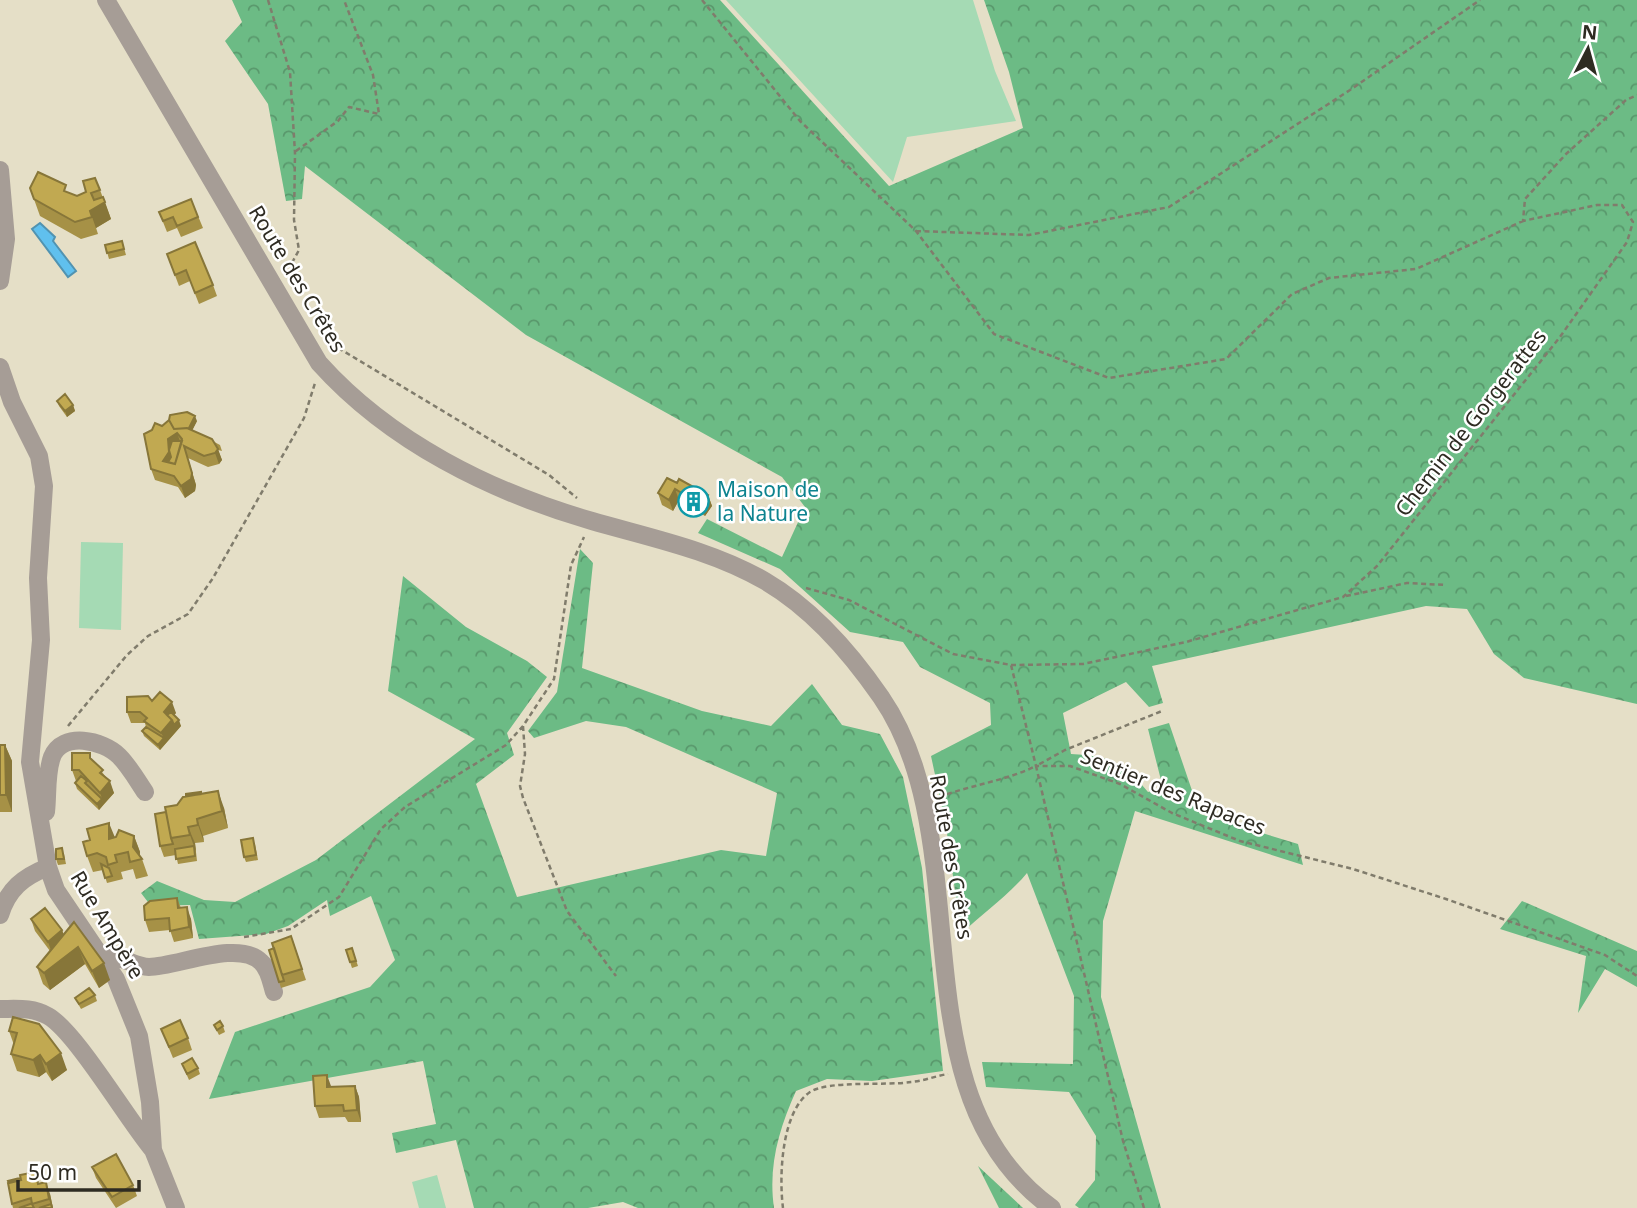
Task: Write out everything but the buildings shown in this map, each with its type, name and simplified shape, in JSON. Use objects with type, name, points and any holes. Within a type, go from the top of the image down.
[{"type":"street","name":"Route des Crêtes","points":[[106,0],[319,363],[350,397],[399,433],[498,487],[592,521],[671,542],[742,568],[769,583],[837,638],[889,711],[912,766],[922,803],[962,1073],[984,1127],[1003,1160],[1035,1196],[1052,1208]]},
{"type":"street","points":[[0,170],[6,239],[0,281]]},
{"type":"street","points":[[0,367],[12,402],[38,456],[44,486],[38,578],[41,640],[30,762],[44,833]]},
{"type":"street","points":[[44,833],[52,758],[59,746],[68,741],[101,745],[118,754],[145,792]]},
{"type":"street","name":"Rue Ampère","points":[[44,833],[48,867],[56,890],[116,979],[139,1036],[150,1102],[153,1150],[176,1208]]},
{"type":"street","points":[[0,915],[6,895],[18,883],[48,867]]},
{"type":"street","points":[[0,885],[18,883]]},
{"type":"street","points":[[102,956],[122,956],[148,967],[222,954],[254,957],[266,969],[274,992]]},
{"type":"street","points":[[0,1009],[30,1008],[50,1017],[73,1042],[153,1150]]},
{"type":"path","points":[[268,0],[290,72],[295,153],[294,220],[299,250],[293,261],[269,279]]},
{"type":"path","points":[[295,153],[338,121],[349,107],[379,114],[373,75],[344,0]]},
{"type":"path","points":[[702,0],[800,121],[916,231],[994,334],[1109,379],[1226,359],[1292,294],[1329,278],[1416,269],[1523,221],[1525,199],[1558,163],[1626,100],[1637,94]]},
{"type":"path","points":[[916,231],[936,229],[1001,236],[1029,235],[1169,207],[1350,90],[1480,0]]},
{"type":"path","name":"Chemin de Gorgerattes","points":[[1011,665],[1083,664],[1186,642],[1343,597],[1377,566],[1560,337],[1627,242],[1635,221],[1622,205],[1597,205],[1523,221]]},
{"type":"path","points":[[309,345],[319,343],[341,349],[549,475],[577,498]]},
{"type":"path","points":[[68,741],[68,726],[83,704],[148,636],[188,614],[213,578],[304,418],[319,363]]},
{"type":"path","points":[[236,937],[290,929],[339,898],[381,829],[405,807],[506,745],[523,726],[554,679],[571,565],[592,521]]},
{"type":"path","points":[[1343,597],[1407,583],[1446,585]]},
{"type":"path","points":[[803,587],[849,600],[953,654],[1011,665],[1123,1142],[1143,1208]]},
{"type":"path","points":[[922,803],[971,785],[1018,775],[1065,750],[1162,711]]},
{"type":"path","points":[[523,726],[525,754],[520,786],[523,798],[567,911],[616,976]]},
{"type":"path","name":"Sentier des Rapaces","points":[[1036,766],[1070,766],[1120,784],[1172,813],[1240,841],[1353,869],[1446,899],[1605,955],[1637,976]]},
{"type":"path","points":[[783,1208],[779,1178],[785,1145],[799,1104],[811,1091],[832,1085],[872,1086],[962,1073]]},
{"type":"green space","points":[[232,0],[720,0],[889,186],[1023,128],[1009,72],[984,0],[1637,0],[1637,704],[1524,678],[1494,654],[1467,609],[1426,606],[1152,666],[1163,703],[1149,707],[1126,682],[1063,713],[1071,754],[1115,762],[1148,792],[1163,788],[1148,729],[1169,723],[1200,814],[1298,844],[1303,865],[1135,811],[1103,921],[1101,997],[1161,1208],[1079,1208],[1075,1205],[1095,1180],[1096,1136],[1069,1092],[986,1087],[982,1062],[1073,1064],[1074,996],[1027,873],[961,934],[946,826],[931,756],[991,725],[990,703],[920,667],[903,642],[850,632],[780,569],[698,533],[707,519],[782,557],[805,507],[782,477],[526,335],[305,166],[302,199],[286,201],[268,104],[225,41],[242,22]]},
{"type":"green space","points":[[726,0],[973,0],[995,71],[1016,121],[907,137],[893,182]]},
{"type":"green space","points":[[81,542],[123,543],[121,630],[79,628]]},
{"type":"green space","points":[[580,549],[593,563],[582,668],[702,711],[771,726],[812,684],[842,725],[880,734],[903,777],[922,868],[943,1071],[872,1081],[827,1079],[796,1091],[776,1148],[774,1208],[638,1208],[623,1202],[588,1208],[474,1208],[456,1140],[396,1153],[392,1133],[436,1124],[423,1061],[209,1099],[235,1032],[370,987],[395,960],[371,896],[330,916],[327,900],[288,926],[266,934],[199,939],[190,905],[151,906],[141,893],[157,881],[204,900],[235,902],[316,860],[475,739],[388,691],[403,576],[466,627],[527,661],[547,677],[507,733],[514,755],[476,784],[517,897],[721,850],[766,856],[777,793],[626,727],[586,721],[534,738],[528,731],[557,692]]},
{"type":"green space","points":[[1522,901],[1637,951],[1637,987],[1605,969],[1578,1013],[1586,956],[1500,929]]},
{"type":"green space","points":[[978,1166],[1022,1207],[1023,1208],[999,1208]]},
{"type":"green space","points":[[437,1175],[446,1208],[419,1208],[412,1182]]},
{"type":"water","points":[[40,223],[55,237],[53,241],[76,271],[68,277],[32,229]]},
{"type":"place","name":"Maison de la Nature","points":[[694,502]]}]
